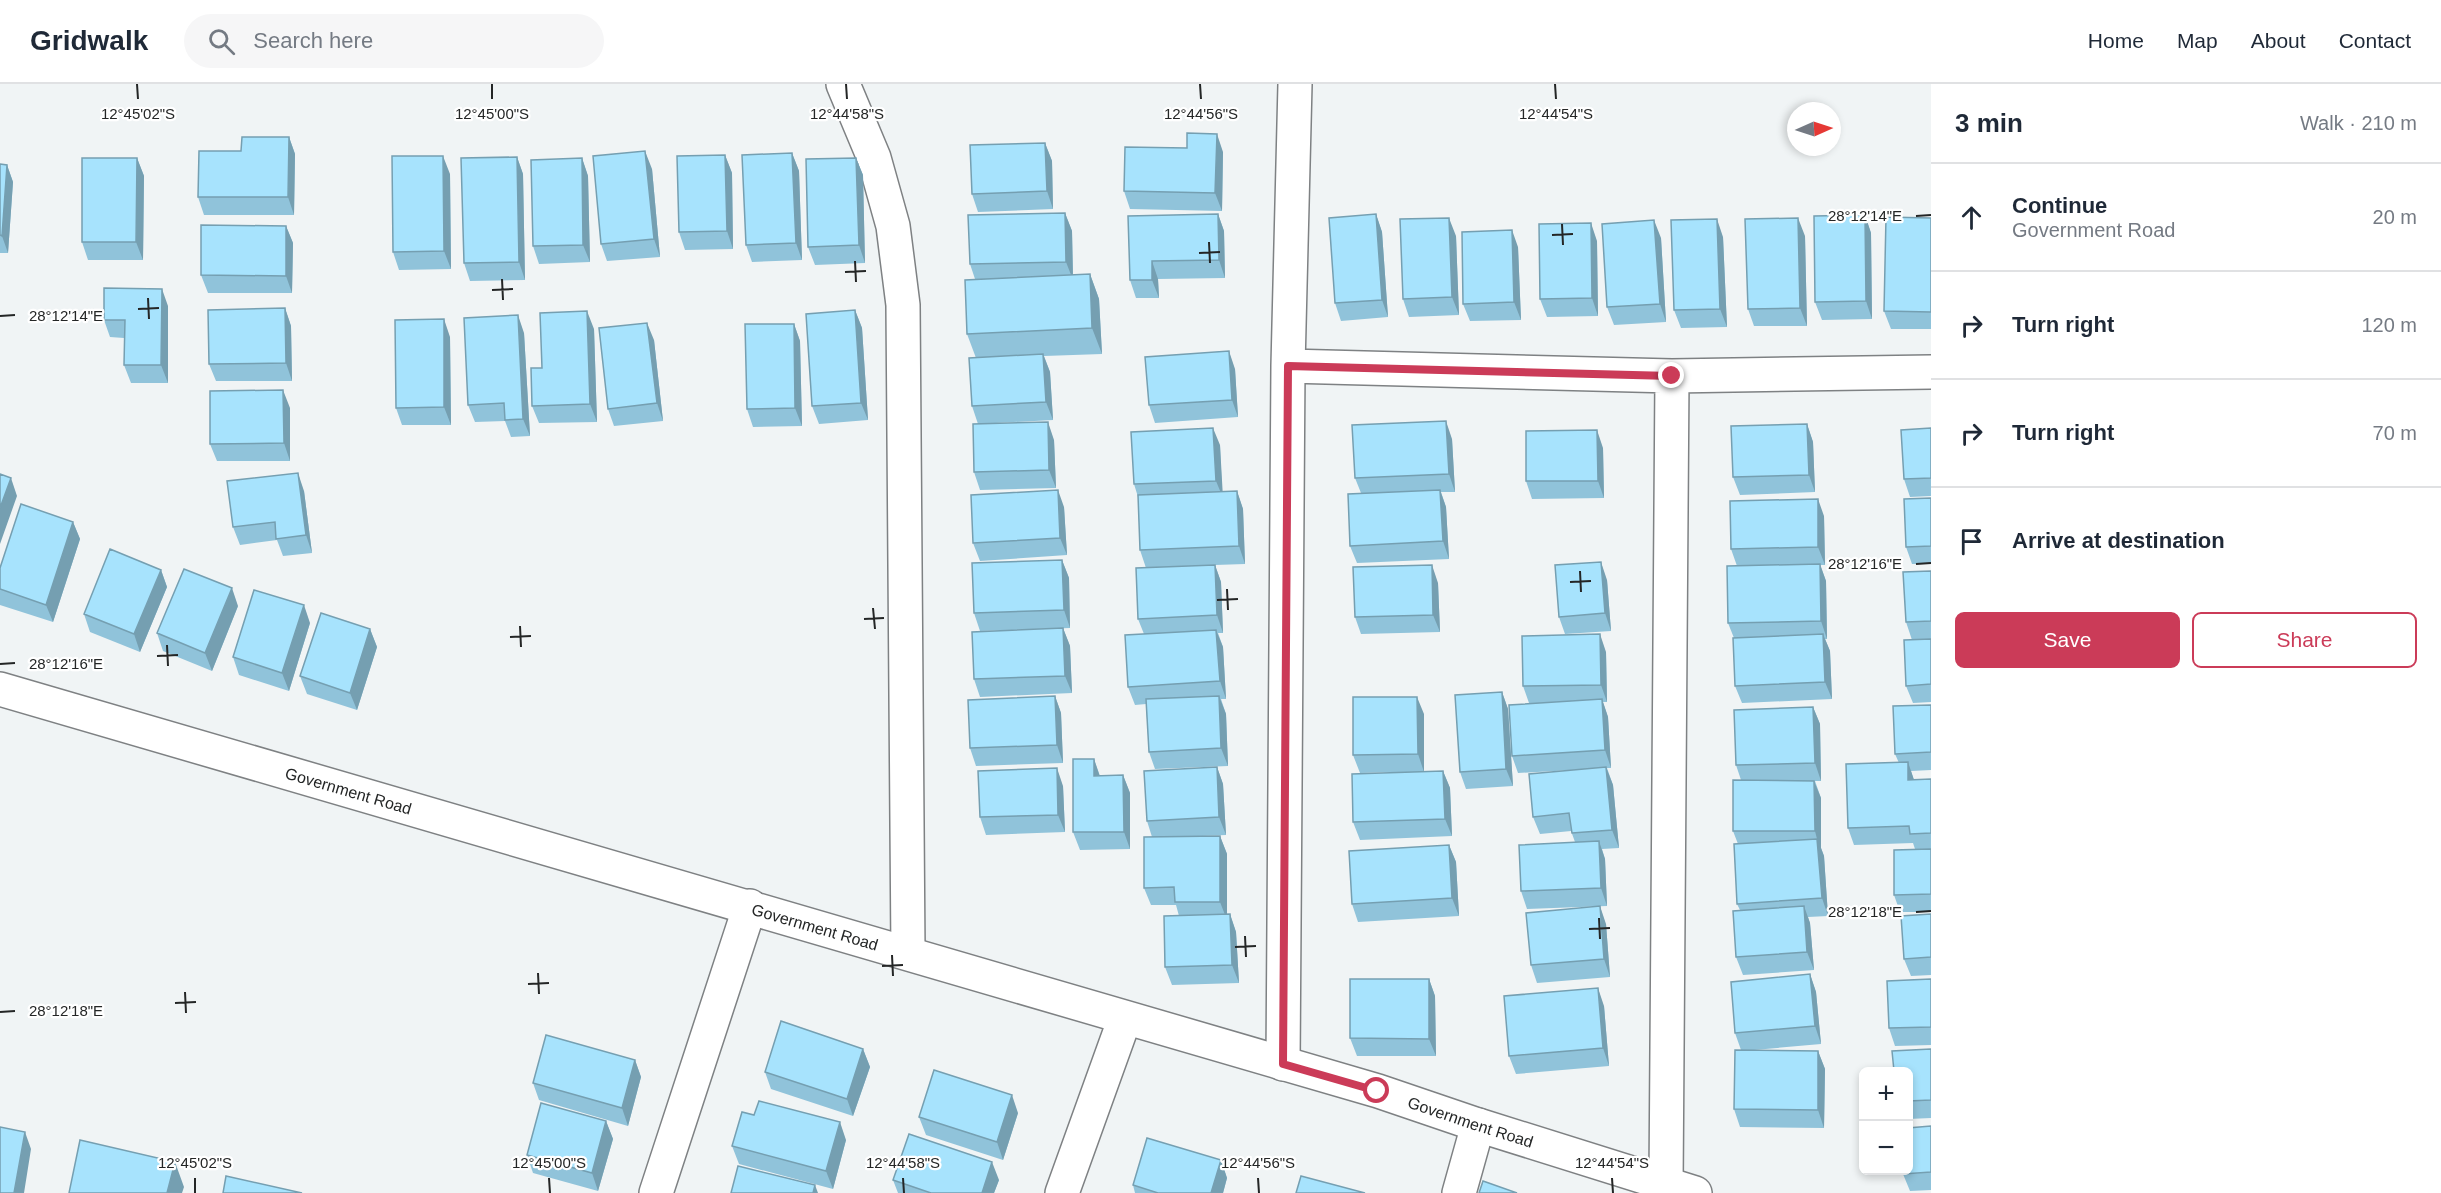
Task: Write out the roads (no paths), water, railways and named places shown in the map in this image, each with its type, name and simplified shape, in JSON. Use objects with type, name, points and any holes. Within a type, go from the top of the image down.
[{"type":"street","points":[[843,84],[874,158],[893,226],[903,305],[908,953]]},
{"type":"street","points":[[1283,1064],[1288,366],[1295,84]]},
{"type":"street","points":[[1288,366],[1672,376],[1931,372]]},
{"type":"street","points":[[1672,376],[1681,1188]]},
{"type":"street","name":"Government Road","points":[[0,689],[270,769],[750,906],[1377,1091],[1681,1188]]},
{"type":"street","points":[[656,1193],[750,906]]},
{"type":"street","points":[[1062,1193],[1125,1018]]},
{"type":"street","points":[[1459,1193],[1478,1125]]}]
